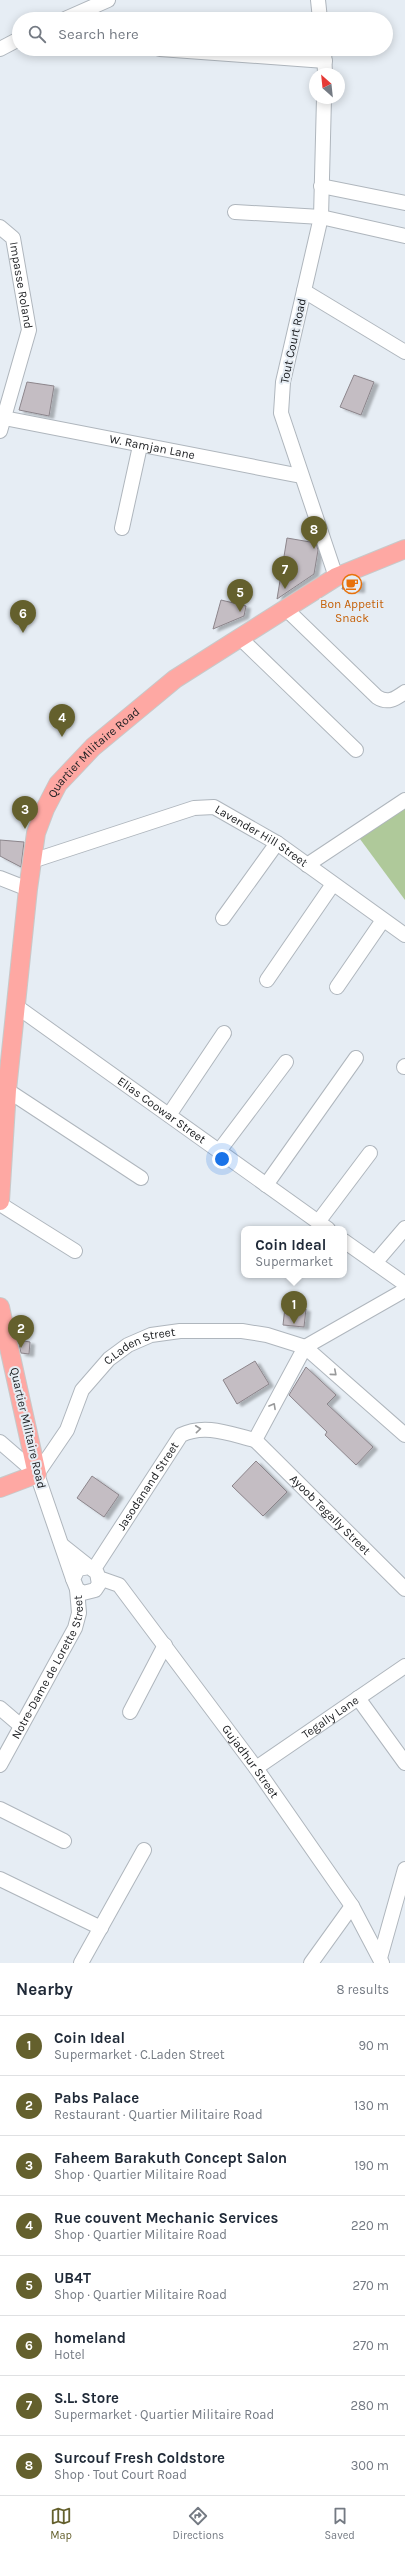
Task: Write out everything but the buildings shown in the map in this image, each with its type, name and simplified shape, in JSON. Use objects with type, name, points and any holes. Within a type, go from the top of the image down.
[{"type":"main road","name":"Quartier Militaire Road","points":[[0,1202],[7,1090],[28,889],[36,833],[44,809],[58,784],[75,764],[145,702],[175,679],[239,637],[336,577],[405,549]]},
{"type":"main road","name":"Quartier Militaire Road","points":[[0,1307],[37,1474]]},
{"type":"main road","points":[[0,1488],[37,1474]]},
{"type":"street","points":[[81,12],[108,0]]},
{"type":"street","points":[[318,0],[319,12]]},
{"type":"street","points":[[0,49],[12,43]]},
{"type":"street","points":[[256,56],[325,61]]},
{"type":"street","name":"Tout Court Road","points":[[324,104],[321,217],[283,382],[281,413],[336,577]]},
{"type":"street","points":[[321,186],[405,204]]},
{"type":"street","points":[[235,212],[321,217],[405,236]]},
{"type":"street","name":"Impasse Roland","points":[[0,228],[14,238],[29,330],[6,383],[2,425]]},
{"type":"street","points":[[304,291],[405,352]]},
{"type":"street","name":"W. Ramjan Lane","points":[[2,425],[140,446],[301,476]]},
{"type":"street","points":[[122,528],[140,446]]},
{"type":"street","points":[[285,608],[377,697],[384,701],[391,701],[405,692]]},
{"type":"street","points":[[239,637],[356,750]]},
{"type":"street","points":[[307,866],[405,800]]},
{"type":"street","name":"Lavender Hill Street","points":[[32,861],[194,808],[214,807],[277,843],[307,866],[405,934]]},
{"type":"street","points":[[223,918],[277,843]]},
{"type":"street","points":[[0,878],[28,889]]},
{"type":"street","points":[[267,980],[333,884]]},
{"type":"street","points":[[337,986],[383,920]]},
{"type":"street","name":"Elias Coowar Street","points":[[16,1006],[323,1226]]},
{"type":"street","points":[[169,1115],[224,1033]]},
{"type":"street","points":[[266,1185],[356,1058]]},
{"type":"street","points":[[219,1151],[286,1062]]},
{"type":"street","points":[[7,1090],[141,1178]]},
{"type":"street","points":[[323,1226],[370,1153]]},
{"type":"street","points":[[0,1202],[75,1251]]},
{"type":"street","points":[[375,1263],[405,1228]]},
{"type":"street","points":[[347,1243],[405,1284]]},
{"type":"street","points":[[255,1440],[305,1347],[405,1290]]},
{"type":"street","name":"C.Laden Street","points":[[37,1474],[67,1430],[82,1390],[109,1359],[128,1345],[151,1335],[180,1331],[242,1330],[267,1335],[305,1347]]},
{"type":"street","points":[[305,1347],[405,1435]]},
{"type":"street","name":"Jasodanand Street","points":[[75,1584],[82,1593],[95,1590],[94,1572],[181,1435],[191,1430],[205,1428],[255,1440]]},
{"type":"street","name":"Ayoob Tegally Street","points":[[255,1440],[405,1589]]},
{"type":"street","points":[[0,1442],[37,1474]]},
{"type":"street","name":"Quartier Militaire Road","points":[[37,1474],[50,1516],[63,1546],[75,1584]]},
{"type":"street","name":"Quartier Militaire Road","points":[[63,1546],[94,1572]]},
{"type":"street","points":[[75,1584],[78,1569],[94,1572]]},
{"type":"street","name":"Gujadhur Street","points":[[94,1572],[119,1585],[256,1768],[352,1906],[381,1960]]},
{"type":"street","name":"Notre-Dame de Lorette Street","points":[[0,1765],[75,1628],[79,1612],[75,1584]]},
{"type":"street","points":[[130,1712],[165,1645]]},
{"type":"street","name":"Tegally Lane","points":[[256,1768],[405,1666]]},
{"type":"street","points":[[358,1698],[405,1763]]},
{"type":"street","points":[[0,1708],[21,1726]]},
{"type":"street","points":[[0,1809],[64,1841]]},
{"type":"street","points":[[81,1963],[102,1928],[144,1850]]},
{"type":"street","points":[[381,1960],[405,1868]]},
{"type":"street","points":[[0,1879],[102,1928]]},
{"type":"street","points":[[311,1963],[352,1906]]},
{"type":"green space","points":[[405,804],[405,900],[357,835]]},
{"type":"place","name":"Surcouf Fresh Coldstore","points":[[314,549]]},
{"type":"place","name":"Bon Appetit Snack","points":[[352,584]]},
{"type":"place","name":"S.L. Store","points":[[285,589]]},
{"type":"place","name":"UB4T","points":[[240,612]]},
{"type":"place","name":"homeland","points":[[23,633]]},
{"type":"place","name":"Rue couvent Mechanic Services","points":[[62,737]]},
{"type":"place","name":"Faheem Barakuth Concept Salon","points":[[25,829]]},
{"type":"place","name":"Coin Ideal","points":[[294,1324]]},
{"type":"place","name":"Pabs Palace","points":[[21,1348]]}]
